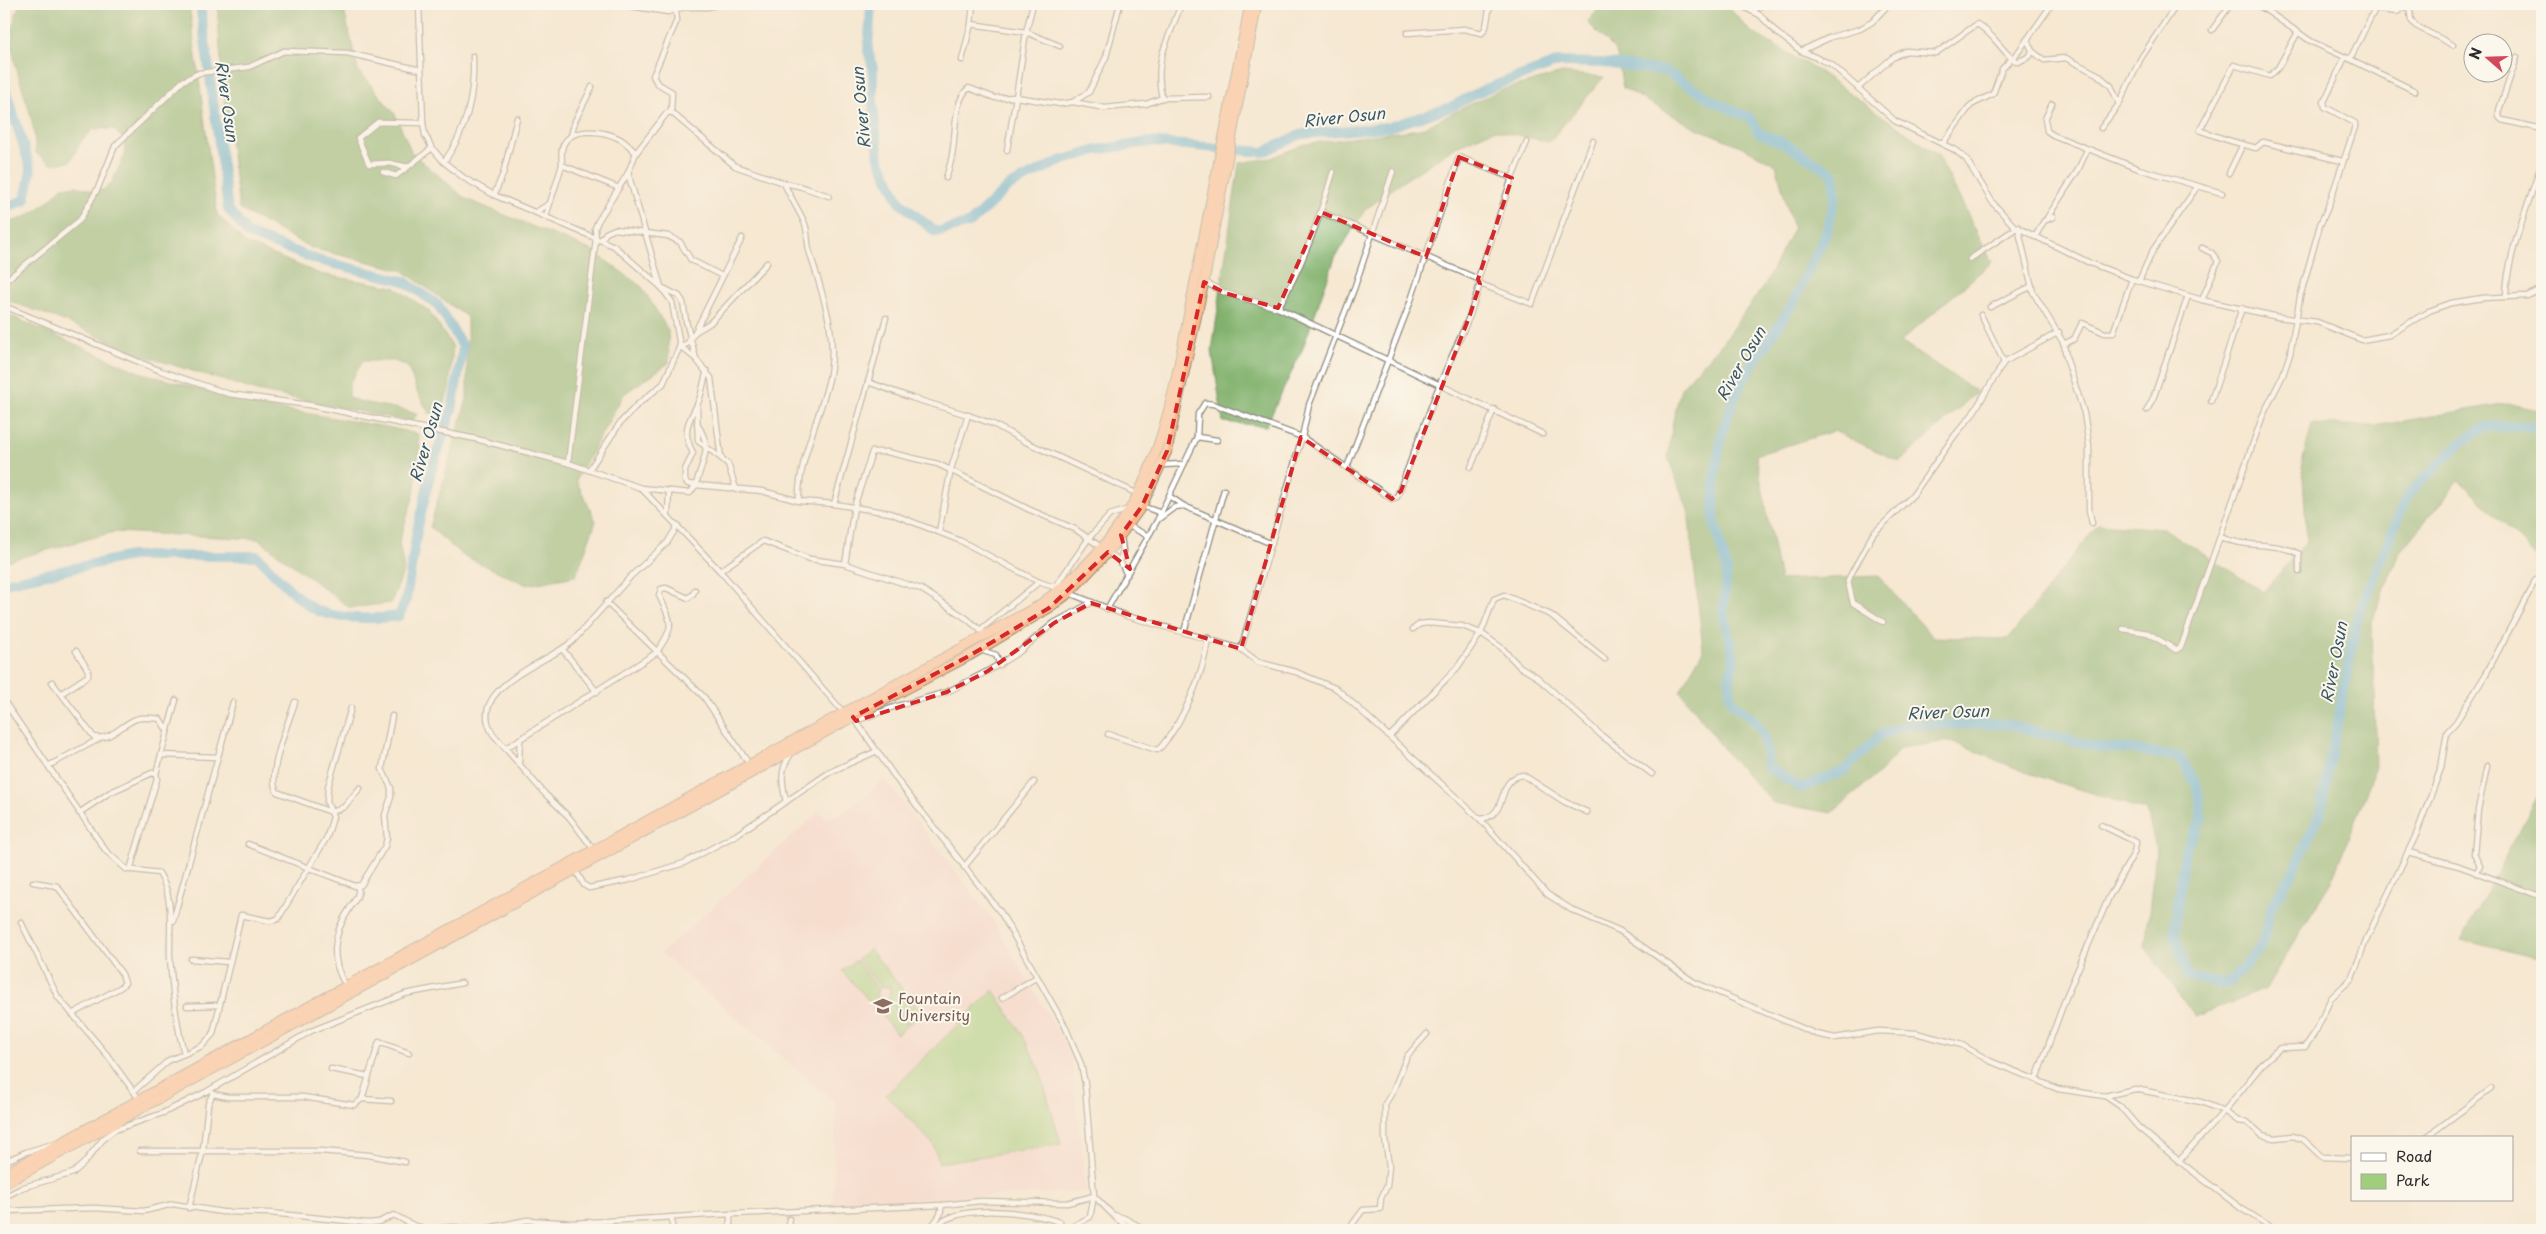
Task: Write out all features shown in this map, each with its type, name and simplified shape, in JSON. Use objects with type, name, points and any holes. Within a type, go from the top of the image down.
[{"type":"highway","points":[[1105,550],[1138,494],[1159,447],[1216,196],[1250,4]]},
{"type":"highway","points":[[1231,119],[1257,4]]},
{"type":"highway","points":[[4,1174],[63,1142],[142,1104],[576,871],[794,750],[855,719],[980,650],[1036,617],[1062,589],[1121,536],[1142,506],[1161,465],[1171,432],[1204,282],[1216,196]]},
{"type":"highway","points":[[4,1184],[346,987],[844,713],[983,632],[1038,606],[1062,589]]},
{"type":"street","points":[[419,4],[423,123],[425,135],[432,148],[444,162],[464,178],[494,195],[546,216],[626,254],[661,287],[672,302],[680,346],[663,384],[637,405],[620,423],[590,470]]},
{"type":"street","points":[[618,4],[660,12],[693,5],[708,6],[719,4]]},
{"type":"street","points":[[568,463],[598,240],[595,228],[628,173],[636,153],[653,128],[671,112],[672,92],[657,83],[653,76],[677,20],[675,4]]},
{"type":"street","points":[[962,60],[971,24],[973,4]]},
{"type":"street","points":[[1007,150],[1026,32],[1033,4]]},
{"type":"street","points":[[1073,102],[1089,92],[1097,79],[1106,57],[1120,4]]},
{"type":"street","points":[[1162,98],[1157,78],[1160,58],[1182,4]]},
{"type":"street","points":[[1407,34],[1464,30],[1482,33],[1486,27],[1490,4]]},
{"type":"street","points":[[1738,4],[1760,15],[1777,33],[1801,51],[1831,64],[1895,121],[1955,150],[1966,160],[1993,203],[2014,226],[2090,263],[2132,279],[2202,300],[2328,325],[2362,340],[2389,336],[2429,311],[2451,303],[2527,296],[2542,289]]},
{"type":"street","points":[[1752,11],[1764,4]]},
{"type":"street","points":[[1801,51],[1831,37],[1860,30],[1872,22],[1889,4]]},
{"type":"street","points":[[1943,143],[1971,105],[1993,94],[2002,69],[2027,39],[2052,4]]},
{"type":"street","points":[[2100,128],[2119,104],[2141,58],[2177,4]]},
{"type":"street","points":[[2212,30],[2231,4]]},
{"type":"street","points":[[2257,4],[2312,42],[2415,91]]},
{"type":"street","points":[[2365,4],[2375,9],[2397,12],[2409,4],[2411,20],[2416,26],[2453,45]]},
{"type":"street","points":[[2123,629],[2148,633],[2178,650],[2186,634],[2202,584],[2263,416],[2283,375],[2290,354],[2295,318],[2320,225],[2328,207],[2355,123],[2329,110],[2324,102],[2375,9]]},
{"type":"street","points":[[971,24],[1026,32],[1060,46]]},
{"type":"street","points":[[1858,88],[1892,58],[1906,51],[1936,53],[1977,24],[1996,38],[2011,59],[2018,62],[2032,51]]},
{"type":"street","points":[[2298,32],[2278,68],[2270,76],[2234,65],[2200,130],[2218,138],[2256,148],[2263,142],[2342,161]]},
{"type":"street","points":[[2027,39],[2032,51],[2044,60],[2066,58],[2082,65],[2111,86],[2119,104]]},
{"type":"street","points":[[4,282],[80,220],[98,188],[115,146],[183,81],[199,73],[249,67],[284,51],[320,50],[371,57],[421,70]]},
{"type":"street","points":[[444,162],[466,122],[472,92],[473,56]]},
{"type":"street","points":[[2517,58],[2498,117],[2502,120],[2542,129]]},
{"type":"street","points":[[546,216],[562,165],[562,148],[570,136],[575,121],[592,87]]},
{"type":"street","points":[[946,178],[964,92],[971,88],[995,98],[1016,97],[1060,104],[1073,102],[1105,108],[1146,104],[1162,98],[1209,97]]},
{"type":"street","points":[[2052,104],[2045,119],[2047,130],[2088,150],[2197,187],[2222,193]]},
{"type":"street","points":[[671,112],[735,166],[829,196]]},
{"type":"street","points":[[494,195],[502,174],[517,118]]},
{"type":"street","points":[[408,167],[389,163],[369,164],[358,138],[378,122],[423,123]]},
{"type":"street","points":[[570,136],[591,131],[616,137],[636,153]]},
{"type":"street","points":[[1321,212],[1532,304],[1593,141]]},
{"type":"street","points":[[1107,609],[1161,513],[1196,437],[1198,414],[1205,404],[1213,404],[1302,438],[1392,499],[1398,497],[1439,386],[1470,315],[1512,178],[1528,142]]},
{"type":"street","points":[[2229,173],[2243,144]]},
{"type":"street","points":[[383,172],[396,176],[432,148]]},
{"type":"street","points":[[2035,237],[2078,170],[2088,150]]},
{"type":"street","points":[[1347,468],[1426,257],[1459,157],[1512,178]]},
{"type":"street","points":[[2506,297],[2506,284],[2511,264],[2542,162]]},
{"type":"street","points":[[562,165],[619,188]]},
{"type":"street","points":[[1241,649],[1272,544],[1282,500],[1302,438],[1309,405],[1374,234],[1394,171]]},
{"type":"street","points":[[1278,308],[1293,282],[1321,212],[1333,172]]},
{"type":"street","points":[[628,173],[661,287],[681,298],[696,358]]},
{"type":"street","points":[[784,183],[806,226],[808,246],[824,296],[833,340],[828,382],[810,440],[798,492],[799,501]]},
{"type":"street","points":[[2138,281],[2152,250],[2197,187]]},
{"type":"street","points":[[536,212],[549,204]]},
{"type":"street","points":[[2047,218],[2053,216]]},
{"type":"street","points":[[1970,259],[2018,227]]},
{"type":"street","points":[[2018,227],[2032,286],[2064,344],[2066,357],[2084,413],[2089,445],[2089,510],[2092,523]]},
{"type":"street","points":[[598,240],[606,233],[615,229],[674,238],[680,242],[691,260],[722,276]]},
{"type":"street","points":[[680,346],[687,344],[695,332],[742,238]]},
{"type":"street","points":[[2202,248],[2212,253],[2218,261],[2202,300]]},
{"type":"street","points":[[695,332],[710,323],[767,263]]},
{"type":"street","points":[[2064,344],[2074,339],[2082,323],[2105,333],[2113,333],[2132,279]]},
{"type":"street","points":[[1204,282],[1225,293],[1278,308],[1439,386],[1494,409],[1543,434]]},
{"type":"street","points":[[1990,307],[2032,286]]},
{"type":"street","points":[[2147,410],[2154,396],[2188,296]]},
{"type":"street","points":[[4,306],[162,372],[214,389],[254,399],[341,411],[451,436],[476,439],[568,463],[642,488],[692,493],[708,449],[705,437],[697,424]]},
{"type":"street","points":[[2211,401],[2242,308]]},
{"type":"street","points":[[1981,315],[2004,362]]},
{"type":"street","points":[[834,504],[886,318]]},
{"type":"street","points":[[678,333],[686,320]]},
{"type":"street","points":[[1883,622],[1853,603],[1848,582],[1873,534],[1882,523],[1903,507],[1919,488],[1954,435],[1972,415],[2004,362],[2058,332]]},
{"type":"street","points":[[680,346],[696,358],[712,378],[716,402],[716,427],[721,458]]},
{"type":"street","points":[[693,453],[688,440],[688,422],[697,405],[707,372]]},
{"type":"street","points":[[868,382],[993,424],[1024,441],[1138,494]]},
{"type":"street","points":[[697,405],[698,441],[684,476],[688,484],[762,491],[799,501],[834,504],[890,514],[939,532],[1039,582],[1062,589],[1091,603],[1241,649],[1263,664],[1303,674],[1337,689],[1480,819],[1547,894],[1572,910],[1620,932],[1683,975],[1714,991],[1816,1034],[1835,1038],[1878,1031],[1916,1033],[1962,1045],[1990,1061],[2058,1089],[2105,1096],[2135,1089],[2201,1102],[2224,1111],[2238,1121],[2247,1122],[2262,1135],[2275,1138],[2293,1136],[2304,1140],[2322,1157],[2351,1158]]},
{"type":"street","points":[[1471,467],[1494,409]]},
{"type":"street","points":[[939,532],[951,469],[968,415]]},
{"type":"street","points":[[1196,437],[1217,440]]},
{"type":"street","points":[[698,441],[728,464],[736,488]]},
{"type":"street","points":[[845,564],[854,507],[870,456],[876,451],[924,459],[951,469],[1028,509],[1075,528],[1120,561],[1126,575]]},
{"type":"street","points":[[1161,465],[1184,464]]},
{"type":"street","points":[[642,488],[720,571],[844,713]]},
{"type":"street","points":[[1184,632],[1224,490]]},
{"type":"street","points":[[668,514],[669,492]]},
{"type":"street","points":[[1169,496],[1184,506],[1272,544]]},
{"type":"street","points":[[1142,506],[1161,513]]},
{"type":"street","points":[[1157,520],[1175,507],[1184,506]]},
{"type":"street","points":[[1062,589],[1089,538],[1110,515],[1130,509]]},
{"type":"street","points":[[594,850],[569,817],[545,794],[487,725],[487,716],[495,694],[512,678],[562,650],[584,630],[606,602],[668,543],[678,525]]},
{"type":"street","points":[[1128,526],[1148,536]]},
{"type":"street","points":[[1120,561],[1124,545],[1121,536]]},
{"type":"street","points":[[2220,536],[2248,545],[2291,549],[2299,554],[2299,572]]},
{"type":"street","points":[[720,571],[763,541],[810,559],[845,564],[921,590],[966,618],[983,632],[1039,582]]},
{"type":"street","points":[[2179,1161],[2224,1111],[2264,1062],[2280,1048],[2306,1047],[2316,1031],[2331,998],[2351,979],[2366,940],[2408,852],[2441,768],[2447,732],[2456,722],[2486,674],[2536,579],[2542,579]]},
{"type":"street","points":[[506,748],[656,653],[668,635],[670,625],[668,610],[659,595],[661,589],[666,588],[688,598],[695,590]]},
{"type":"street","points":[[1390,736],[1457,668],[1481,633],[1494,599],[1504,596],[1551,615],[1605,659]]},
{"type":"street","points":[[606,602],[656,653],[704,697],[749,764]]},
{"type":"street","points":[[1066,1230],[1090,1218],[1094,1196],[1085,1084],[1081,1064],[1065,1026],[1001,913],[964,867],[855,719],[947,692],[1000,665],[1054,622],[1091,603]]},
{"type":"street","points":[[1413,629],[1420,624],[1429,623],[1462,626],[1481,633],[1502,648],[1519,666],[1538,677],[1602,736],[1652,774]]},
{"type":"street","points":[[1108,734],[1157,750],[1161,747],[1185,711],[1204,660],[1208,638]]},
{"type":"street","points":[[562,650],[597,692]]},
{"type":"street","points":[[980,650],[996,655],[1000,665]]},
{"type":"street","points":[[62,693],[88,676],[88,670],[76,651]]},
{"type":"street","points":[[52,682],[94,737],[99,739]]},
{"type":"street","points":[[130,870],[157,779],[156,774],[176,700]]},
{"type":"street","points":[[4,701],[106,851],[122,867],[159,874],[170,901],[172,924],[170,957],[174,1001],[184,1054]]},
{"type":"street","points":[[172,924],[233,702]]},
{"type":"street","points":[[295,702],[278,756],[274,788],[283,796],[331,812],[344,807],[360,788]]},
{"type":"street","points":[[134,1091],[169,1060],[197,1049],[213,1034],[241,915],[270,921],[278,919],[310,868],[327,836],[332,821],[326,795],[352,708]]},
{"type":"street","points":[[346,987],[337,968],[334,947],[339,928],[358,895],[358,887],[377,860],[387,838],[385,815],[392,797],[391,788],[382,769],[392,716]]},
{"type":"street","points":[[48,766],[110,735],[137,719],[160,719],[167,730]]},
{"type":"street","points":[[518,762],[520,739]]},
{"type":"street","points":[[786,802],[781,778],[783,768],[794,750]]},
{"type":"street","points":[[576,871],[584,885],[589,888],[663,871],[684,863],[736,834],[830,772],[877,751]]},
{"type":"street","points":[[161,755],[217,757]]},
{"type":"street","points":[[2476,873],[2480,866],[2474,854],[2478,810],[2486,766]]},
{"type":"street","points":[[79,813],[109,793],[152,773],[156,774]]},
{"type":"street","points":[[1480,819],[1493,816],[1506,786],[1511,780],[1524,775],[1570,805],[1587,812]]},
{"type":"street","points":[[964,867],[1034,782]]},
{"type":"street","points":[[2036,1079],[2058,1016],[2109,897],[2134,854],[2136,842],[2101,825]]},
{"type":"street","points":[[248,844],[358,887]]},
{"type":"street","points":[[2408,852],[2459,866],[2537,895]]},
{"type":"street","points":[[32,882],[57,886],[122,974],[125,983],[72,1014]]},
{"type":"street","points":[[170,901],[178,903]]},
{"type":"street","points":[[21,922],[58,997],[134,1091],[151,1116]]},
{"type":"street","points":[[191,959],[229,962]]},
{"type":"street","points":[[1002,998],[1037,976]]},
{"type":"street","points":[[4,1197],[24,1187],[73,1173],[84,1163],[104,1138],[115,1130],[163,1113],[214,1087],[310,1031],[354,1012],[405,994],[462,983]]},
{"type":"street","points":[[187,1006],[219,1005]]},
{"type":"street","points":[[1348,1230],[1363,1210],[1380,1209],[1381,1198],[1387,1186],[1389,1166],[1385,1139],[1384,1104],[1393,1092],[1407,1056],[1423,1041],[1427,1034]]},
{"type":"street","points":[[213,1094],[228,1097],[303,1097],[354,1105],[362,1099],[379,1042],[409,1053]]},
{"type":"street","points":[[331,1069],[368,1076]]},
{"type":"street","points":[[189,1208],[203,1150],[204,1124],[214,1087]]},
{"type":"street","points":[[2428,1136],[2491,1089]]},
{"type":"street","points":[[2105,1096],[2120,1106],[2138,1127],[2179,1161],[2242,1209],[2276,1230]]},
{"type":"street","points":[[362,1099],[391,1101]]},
{"type":"street","points":[[4,1162],[47,1144],[63,1142]]},
{"type":"street","points":[[140,1151],[320,1151],[369,1155],[405,1162]]},
{"type":"street","points":[[4,1211],[94,1208],[144,1211],[168,1204],[222,1212],[270,1213],[368,1223],[379,1222],[394,1215],[415,1226],[428,1229],[452,1227],[483,1229],[527,1220],[573,1223],[942,1205],[981,1201],[1067,1203],[1094,1196]]},
{"type":"street","points":[[1094,1196],[1113,1215],[1134,1230]]},
{"type":"street","points":[[929,1230],[940,1215],[942,1205]]},
{"type":"street","points":[[929,1230],[950,1217],[1009,1212],[1041,1216],[1060,1222],[1060,1230]]},
{"type":"street","points":[[730,1214],[730,1230]]},
{"type":"street","points":[[1113,1215],[1124,1218],[1146,1230]]},
{"type":"street","points":[[672,1217],[672,1230]]},
{"type":"street","points":[[789,1219],[790,1230]]},
{"type":"highlighted area","points":[[1459,157],[1512,178],[1478,279],[1480,284],[1470,315],[1401,491],[1392,499],[1301,437],[1241,649],[1091,603],[1054,623],[988,671],[947,692],[856,721],[853,717],[969,656],[1049,608],[1108,552],[1130,569],[1121,535],[1142,506],[1167,451],[1204,282],[1225,293],[1278,308],[1321,212],[1426,257]]},
{"type":"shaded area","name":"Fountain University","points":[[885,779],[992,919],[1071,1054],[1086,1192],[833,1203],[836,1103],[661,953],[820,811],[825,818],[842,814]]},
{"type":"green space","points":[[20,4],[189,4],[217,214],[245,243],[320,274],[395,287],[429,311],[453,347],[449,389],[441,414],[429,413],[418,394],[408,367],[394,361],[363,361],[349,384],[349,398],[417,414],[412,422],[257,391],[141,355],[64,321],[4,299],[4,223],[29,215],[62,187],[77,186],[94,191],[103,190],[111,184],[125,155],[124,140],[113,129],[94,129],[82,140],[70,162],[51,164],[36,153],[32,122],[15,63],[13,49],[14,20]]},
{"type":"green space","points":[[217,4],[347,4],[345,14],[358,70],[395,114],[412,153],[466,199],[593,251],[642,287],[668,330],[669,363],[624,394],[576,480],[596,521],[576,576],[527,585],[462,555],[430,527],[467,399],[467,317],[402,270],[311,248],[239,209],[222,77]]},
{"type":"green space","points":[[1603,4],[1726,4],[1750,31],[1820,72],[1938,155],[1992,262],[1901,341],[1977,392],[1900,462],[1834,431],[1756,455],[1780,580],[1878,576],[1933,637],[2008,639],[2098,524],[2165,529],[2263,592],[2307,541],[2302,463],[2312,424],[2374,426],[2507,403],[2542,411],[2542,563],[2459,480],[2399,553],[2372,621],[2376,767],[2331,882],[2266,989],[2195,1017],[2145,947],[2156,850],[2147,811],[2025,772],[1950,741],[1901,748],[1880,772],[1832,813],[1773,803],[1729,756],[1680,691],[1703,650],[1688,510],[1668,458],[1673,420],[1681,388],[1723,341],[1765,284],[1793,229],[1776,165],[1743,147],[1694,127],[1623,88],[1616,51],[1587,22]]},
{"type":"green space","points":[[1562,73],[1604,77],[1549,142],[1494,130],[1459,145],[1402,182],[1365,210],[1335,258],[1302,350],[1266,426],[1223,422],[1212,351],[1239,163],[1271,158],[1305,144],[1420,129],[1498,91]]},
{"type":"green space","points":[[4,313],[139,372],[252,404],[418,434],[420,447],[414,495],[399,542],[404,570],[391,603],[350,608],[258,539],[114,532],[4,562]]},
{"type":"green space","points":[[2542,788],[2542,959],[2461,940]]},
{"type":"green space","points":[[870,949],[895,980],[889,987],[880,987],[858,959]]},
{"type":"green space","points":[[856,960],[878,989],[876,993],[878,999],[872,1004],[842,971]]},
{"type":"green space","points":[[897,982],[922,1014],[909,1024],[889,1000],[890,988]]},
{"type":"green space","points":[[993,990],[1021,1032],[1039,1068],[1061,1144],[939,1163],[934,1145],[886,1095]]},
{"type":"green space","points":[[879,999],[889,1000],[908,1025],[897,1034],[873,1005]]},
{"type":"waterway","name":"River Osun","points":[[4,583],[131,556],[257,556],[301,600],[316,610],[327,614],[352,618],[399,616],[406,600],[417,531],[431,471],[452,410],[463,347],[438,305],[404,281],[318,260],[248,234],[228,209],[200,4]]},
{"type":"waterway","name":"River Osun","points":[[871,4],[868,51],[873,68],[873,105],[879,159],[900,203],[936,232],[970,223],[1009,186],[1060,161],[1097,150],[1149,142],[1263,152],[1302,134],[1389,127],[1451,107],[1485,89],[1559,62],[1603,63],[1665,71],[1717,103],[1750,118],[1759,133],[1786,144],[1834,174],[1835,198],[1827,231],[1791,307],[1751,367],[1734,398],[1722,432],[1715,474],[1714,521],[1727,569],[1723,611],[1734,660],[1729,679],[1731,702],[1756,722],[1760,728],[1765,743],[1768,767],[1800,788],[1844,771],[1880,735],[1907,725],[2005,724],[2102,748],[2123,748],[2180,757],[2197,786],[2202,819],[2185,850],[2174,933],[2188,977],[2228,984],[2262,946],[2271,907],[2293,872],[2320,813],[2358,615],[2408,494],[2460,443],[2484,427],[2539,426],[2542,430]]},
{"type":"waterway","name":"River Osun","points":[[4,84],[31,170],[25,200],[4,208]]},
{"type":"place","name":"Fountain University","points":[[883,1006]]}]
